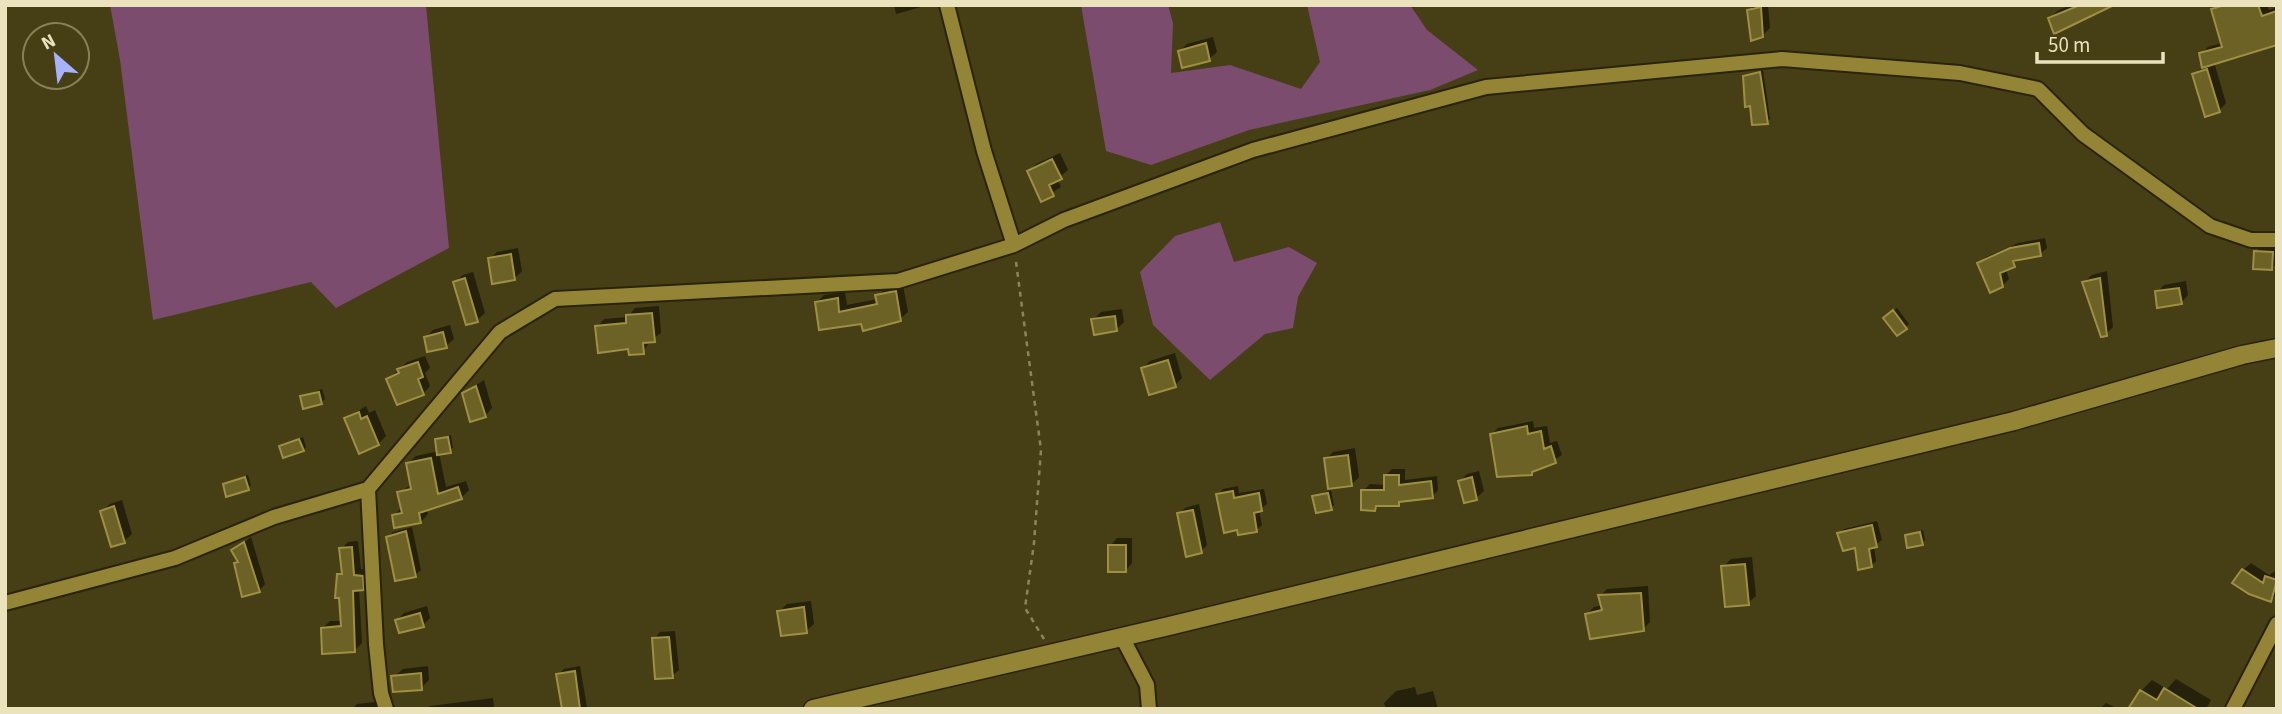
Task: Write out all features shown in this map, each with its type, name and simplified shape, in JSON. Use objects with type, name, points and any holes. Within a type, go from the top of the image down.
[{"type":"main road","points":[[813,709],[2014,421],[2242,355],[2277,348]]},
{"type":"street","points":[[947,5],[984,151],[1014,245]]},
{"type":"street","points":[[5,603],[175,558],[274,517],[368,489],[500,332],[555,299],[898,281],[1014,245],[1064,219],[1253,150],[1486,87],[1782,59],[1960,73],[2038,89],[2083,134],[2210,226],[2251,240],[2277,240]]},
{"type":"street","points":[[368,489],[376,644],[381,693],[386,709]]},
{"type":"street","points":[[2233,709],[2277,624]]},
{"type":"street","points":[[1122,637],[1147,685],[1149,709]]},
{"type":"path","points":[[1014,245],[1041,450],[1034,542],[1025,608],[1053,653]]},
{"type":"shaded area","points":[[110,5],[426,5],[449,248],[336,308],[311,282],[153,320],[120,60]]},
{"type":"shaded area","points":[[1081,5],[1168,5],[1173,23],[1171,73],[1230,65],[1301,89],[1320,62],[1307,5],[1410,5],[1427,30],[1478,70],[1430,90],[1249,130],[1151,165],[1106,151]]},
{"type":"shaded area","points":[[1220,222],[1234,262],[1289,247],[1317,263],[1298,297],[1293,328],[1265,334],[1210,380],[1153,325],[1140,272],[1175,236]]},
{"type":"building","points":[[2080,5],[2114,5],[2054,34],[2048,18]]},
{"type":"building","points":[[2225,5],[2258,5],[2262,16],[2277,11],[2277,45],[2202,68],[2199,53],[2222,47],[2211,9]]},
{"type":"building","points":[[1761,7],[1763,37],[1751,41],[1747,10]]},
{"type":"building","points":[[1206,43],[1210,61],[1182,68],[1178,51]]},
{"type":"building","points":[[2207,69],[2220,112],[2205,117],[2192,74]]},
{"type":"building","points":[[1760,72],[1768,124],[1752,125],[1750,106],[1745,107],[1743,76]]},
{"type":"building","points":[[1052,159],[1062,179],[1049,185],[1054,196],[1041,202],[1027,171]]},
{"type":"building","points":[[2039,243],[2041,256],[2013,261],[2015,267],[2000,273],[2003,287],[1990,293],[1977,263],[2010,248]]},
{"type":"building","points":[[2254,251],[2273,252],[2272,270],[2253,269]]},
{"type":"building","points":[[511,254],[515,280],[492,284],[488,258]]},
{"type":"building","points":[[465,278],[478,322],[466,325],[453,282]]},
{"type":"building","points":[[2100,278],[2107,336],[2101,337],[2082,282]]},
{"type":"building","points":[[2179,288],[2182,304],[2157,308],[2155,291]]},
{"type":"building","points":[[896,291],[901,321],[863,331],[861,324],[819,330],[815,302],[838,298],[839,312],[877,304],[875,295]]},
{"type":"building","points":[[1893,310],[1907,329],[1897,336],[1883,318]]},
{"type":"building","points":[[652,313],[655,342],[643,343],[644,354],[629,355],[628,349],[598,353],[595,326],[626,323],[626,315]]},
{"type":"building","points":[[1115,316],[1117,331],[1094,335],[1091,319]]},
{"type":"building","points":[[443,332],[447,348],[427,352],[424,337]]},
{"type":"building","points":[[1168,360],[1176,387],[1149,395],[1141,368]]},
{"type":"building","points":[[418,362],[423,377],[418,379],[424,395],[397,405],[386,379],[399,373],[397,369]]},
{"type":"building","points":[[476,386],[486,417],[470,422],[462,393]]},
{"type":"building","points":[[319,392],[322,404],[303,409],[300,396]]},
{"type":"building","points":[[359,412],[361,419],[367,416],[379,445],[359,454],[344,418]]},
{"type":"building","points":[[1527,426],[1528,434],[1541,431],[1544,449],[1551,446],[1556,463],[1532,472],[1532,475],[1497,477],[1490,434]]},
{"type":"building","points":[[448,437],[451,453],[437,455],[435,439]]},
{"type":"building","points":[[299,439],[304,451],[283,458],[279,446]]},
{"type":"building","points":[[1348,455],[1352,486],[1328,489],[1324,458]]},
{"type":"building","points":[[431,458],[438,494],[458,487],[462,499],[419,513],[421,523],[394,528],[392,515],[402,513],[397,492],[411,489],[406,463]]},
{"type":"building","points":[[1384,475],[1399,475],[1399,485],[1431,481],[1433,498],[1399,502],[1399,506],[1376,506],[1375,511],[1361,510],[1361,490],[1384,490]]},
{"type":"building","points":[[245,477],[249,490],[226,497],[223,484]]},
{"type":"building","points":[[1472,477],[1477,500],[1464,503],[1458,481]]},
{"type":"building","points":[[1233,491],[1234,498],[1259,493],[1262,511],[1254,513],[1257,532],[1238,535],[1237,530],[1224,533],[1216,494]]},
{"type":"building","points":[[1328,493],[1332,510],[1316,513],[1312,496]]},
{"type":"building","points":[[114,506],[125,543],[111,547],[100,511]]},
{"type":"building","points":[[1193,510],[1202,553],[1186,557],[1177,513]]},
{"type":"building","points":[[1872,525],[1877,547],[1869,549],[1872,567],[1858,570],[1855,548],[1843,551],[1837,533]]},
{"type":"building","points":[[406,531],[416,577],[395,581],[386,537]]},
{"type":"building","points":[[1920,532],[1923,545],[1907,548],[1905,535]]},
{"type":"building","points":[[244,542],[260,592],[242,597],[234,563],[238,562],[231,550]]},
{"type":"building","points":[[1108,545],[1126,545],[1126,572],[1108,572]]},
{"type":"building","points":[[352,547],[354,575],[363,576],[364,590],[353,591],[355,652],[322,654],[321,628],[341,626],[339,598],[335,598],[337,574],[342,574],[339,548]]},
{"type":"building","points":[[1745,564],[1749,605],[1725,607],[1721,566]]},
{"type":"building","points":[[2242,569],[2263,583],[2265,576],[2277,580],[2271,602],[2249,594],[2232,583]]},
{"type":"building","points":[[1641,593],[1644,631],[1590,639],[1585,614],[1602,610],[1598,595]]},
{"type":"building","points":[[804,607],[807,633],[781,636],[777,611]]},
{"type":"building","points":[[420,613],[424,627],[399,633],[395,620]]},
{"type":"building","points":[[669,637],[673,678],[655,679],[652,638]]},
{"type":"building","points":[[575,671],[580,709],[562,709],[556,674]]},
{"type":"building","points":[[421,673],[422,690],[393,692],[391,676]]},
{"type":"building","points":[[2164,688],[2198,709],[2128,709],[2140,690],[2157,700]]}]
